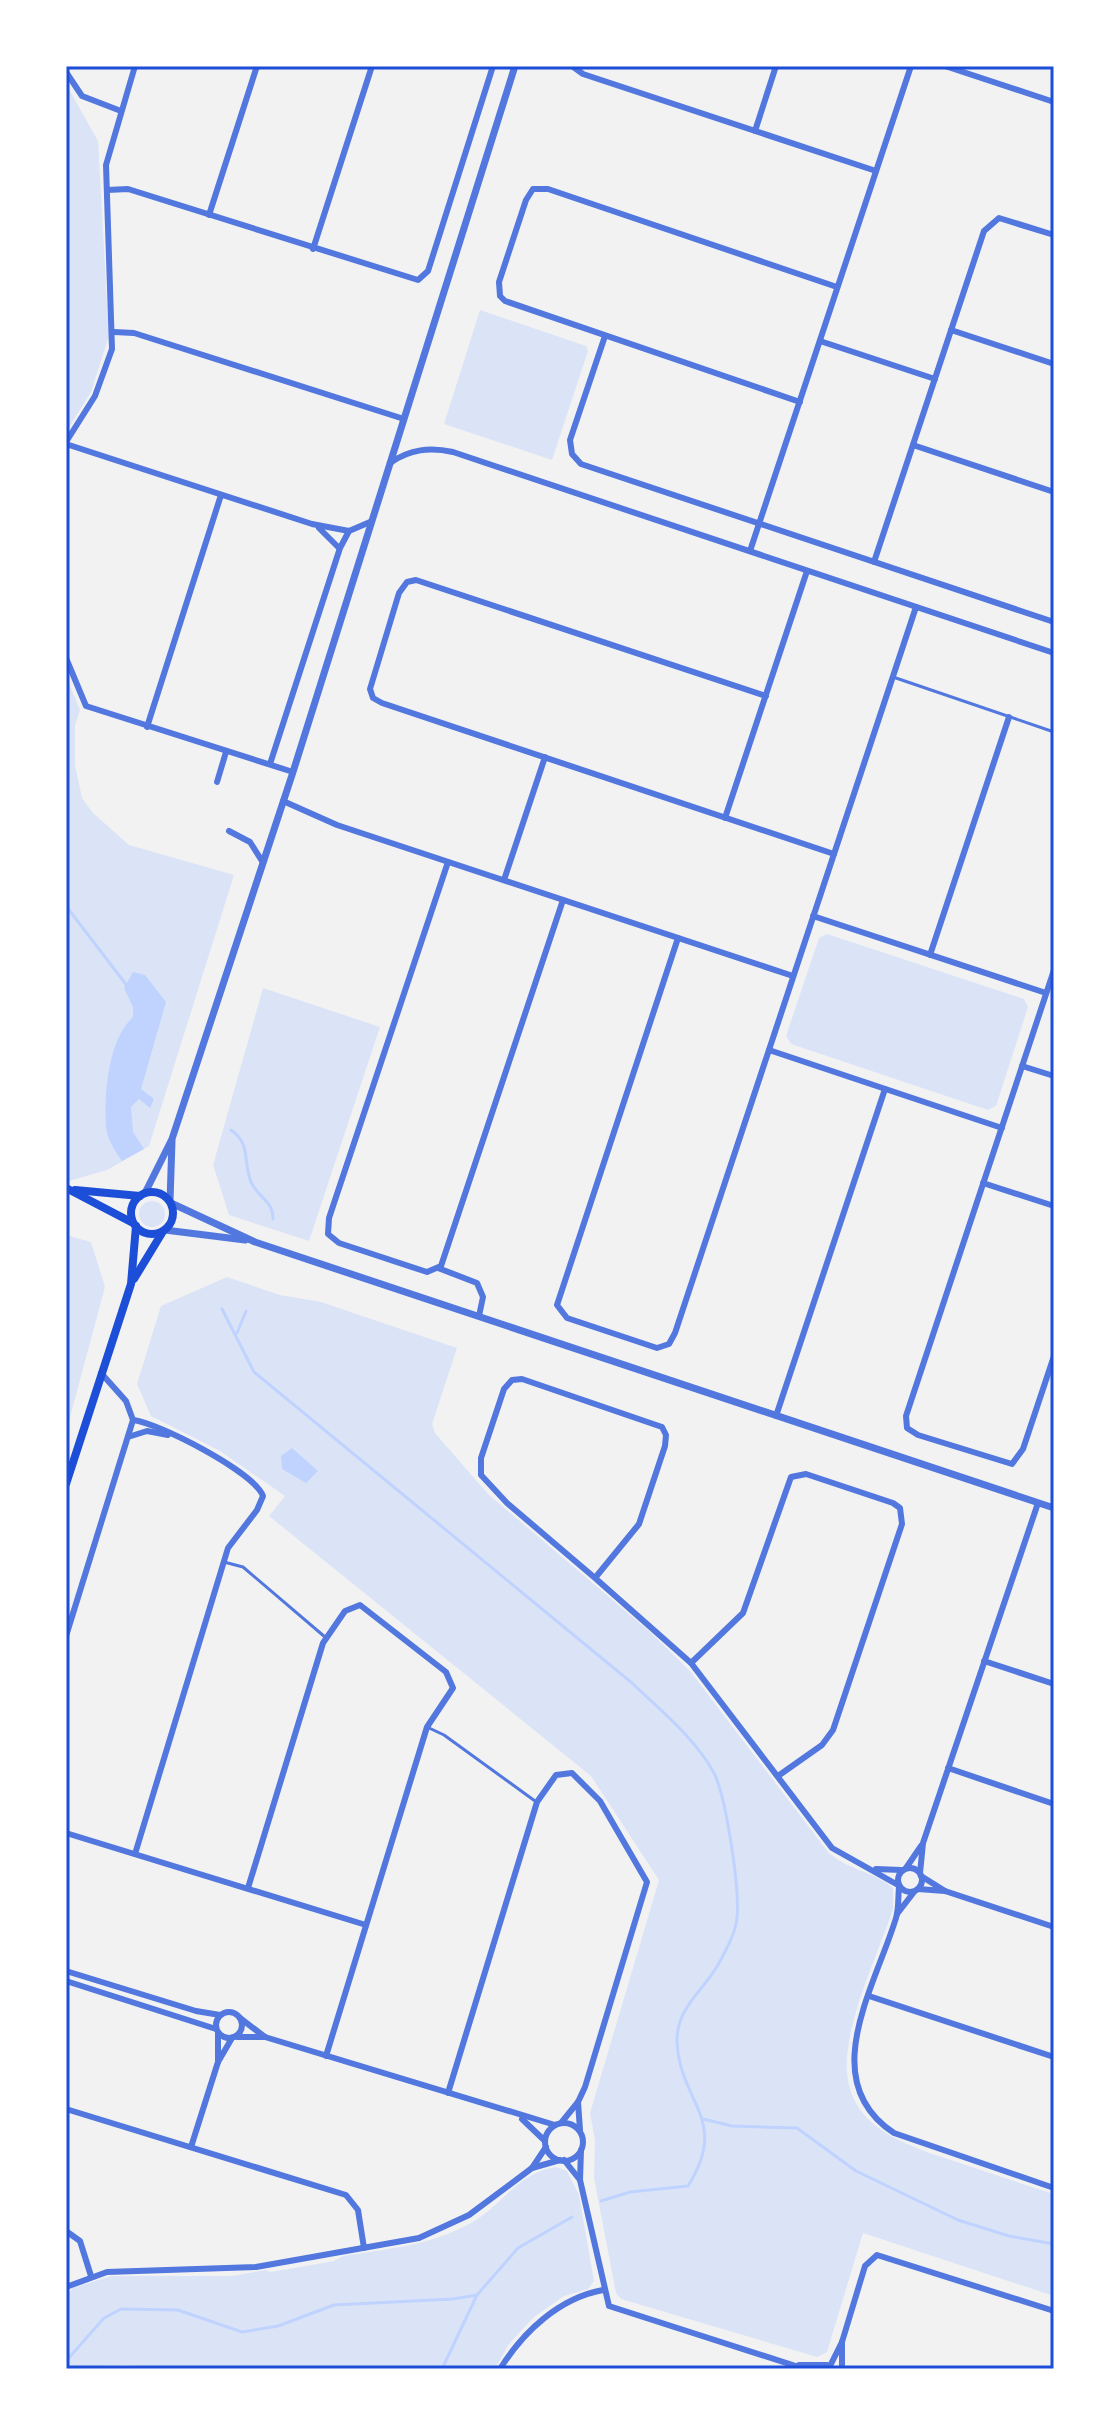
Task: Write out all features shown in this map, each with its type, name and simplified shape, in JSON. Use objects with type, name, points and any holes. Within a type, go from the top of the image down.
[{"type":"main road","points":[[66,1188],[142,1195],[159,1193],[170,1202],[172,1220],[131,1284],[66,1484]]},
{"type":"main road","points":[[66,1188],[148,1234],[164,1231]]},
{"type":"main road","points":[[131,1284],[135,1225],[131,1212],[142,1195]]},
{"type":"street","points":[[135,66],[107,158],[114,332],[110,357],[95,396],[66,443],[312,524],[349,531],[370,522]]},
{"type":"street","points":[[209,215],[257,66]]},
{"type":"street","points":[[313,249],[372,66]]},
{"type":"street","points":[[107,190],[128,189],[412,280],[422,278],[428,271],[493,66]]},
{"type":"street","points":[[142,1195],[172,1139],[293,772],[515,66]]},
{"type":"street","points":[[572,66],[577,72],[876,171]]},
{"type":"street","points":[[755,131],[776,66]]},
{"type":"street","points":[[750,551],[911,66]]},
{"type":"street","points":[[945,66],[1054,102]]},
{"type":"street","points":[[66,72],[87,99],[121,111]]},
{"type":"street","points":[[800,402],[511,305],[500,296],[499,282],[526,200],[533,189],[548,189],[837,287]]},
{"type":"street","points":[[874,562],[988,225],[993,220],[1007,219],[1054,235]]},
{"type":"street","points":[[951,330],[1054,364]]},
{"type":"street","points":[[114,332],[134,333],[404,419]]},
{"type":"street","points":[[605,336],[570,440],[572,454],[581,464],[1054,622]]},
{"type":"street","points":[[820,341],[935,379]]},
{"type":"street","points":[[913,445],[1054,492]]},
{"type":"street","points":[[390,463],[402,455],[421,450],[453,452],[1054,653]]},
{"type":"street","points":[[147,727],[221,495]]},
{"type":"street","points":[[312,524],[328,534],[340,548]]},
{"type":"street","points":[[270,764],[340,548],[349,531]]},
{"type":"street","points":[[725,818],[807,571]]},
{"type":"street","points":[[766,696],[421,581],[407,582],[399,593],[371,684],[373,698],[834,854]]},
{"type":"street","points":[[678,938],[557,1305],[567,1318],[657,1348],[669,1344],[675,1333],[916,607]]},
{"type":"street","points":[[66,658],[86,706],[293,772]]},
{"type":"street","points":[[930,955],[1009,717]]},
{"type":"street","points":[[217,782],[226,752]]},
{"type":"street","points":[[504,880],[545,757]]},
{"type":"street","points":[[283,801],[337,825],[793,976]]},
{"type":"street","points":[[229,831],[250,842],[262,861]]},
{"type":"street","points":[[448,862],[327,1231],[334,1241],[423,1271],[438,1268],[477,1283],[483,1297],[479,1316]]},
{"type":"street","points":[[438,1268],[563,900]]},
{"type":"street","points":[[813,916],[1046,993]]},
{"type":"street","points":[[1054,970],[906,1425],[918,1435],[1012,1464],[1023,1449],[1054,1356]]},
{"type":"street","points":[[769,1050],[1002,1128]]},
{"type":"street","points":[[1022,1066],[1054,1076]]},
{"type":"street","points":[[776,1416],[885,1089]]},
{"type":"street","points":[[172,1139],[170,1202],[255,1242],[1054,1508]]},
{"type":"street","points":[[983,1183],[1054,1206]]},
{"type":"street","points":[[164,1231],[255,1242]]},
{"type":"street","points":[[66,1636],[133,1420],[126,1401],[101,1373]]},
{"type":"street","points":[[595,1578],[639,1524],[666,1435],[658,1425],[522,1379],[512,1380],[503,1394],[481,1458],[481,1475],[507,1503],[691,1663],[832,1848],[847,1860],[873,1869],[898,1886],[916,1891],[945,1891]]},
{"type":"street","points":[[133,1420],[150,1423],[234,1469],[262,1492],[261,1503],[231,1542],[135,1854]]},
{"type":"street","points":[[128,1437],[147,1431],[171,1435]]},
{"type":"street","points":[[691,1663],[743,1613],[791,1477],[806,1474],[900,1508],[902,1524],[833,1730],[822,1745],[778,1776]]},
{"type":"street","points":[[897,1914],[916,1891],[923,1843],[1038,1503]]},
{"type":"street","points":[[248,1888],[325,1637],[345,1611],[360,1605],[446,1672],[453,1683],[451,1692],[427,1727],[326,2056]]},
{"type":"street","points":[[984,1661],[1054,1684]]},
{"type":"street","points":[[948,1768],[1054,1804]]},
{"type":"street","points":[[448,2093],[537,1802],[556,1775],[574,1775],[600,1801],[647,1878],[578,2102],[580,2180],[607,2304],[617,2311],[802,2367],[842,2369],[842,2342]]},
{"type":"street","points":[[66,1833],[366,1925]]},
{"type":"street","points":[[923,1843],[904,1869],[898,1886],[897,1914],[855,2040],[852,2064],[857,2089],[877,2120],[909,2140],[1054,2188]]},
{"type":"street","points":[[873,1869],[904,1869],[920,1874],[945,1891],[1054,1927]]},
{"type":"street","points":[[66,1971],[196,2011],[220,2015],[231,2012],[265,2037]]},
{"type":"street","points":[[66,1981],[233,2038],[265,2037],[520,2116],[580,2131]]},
{"type":"street","points":[[869,1996],[1054,2057]]},
{"type":"street","points":[[218,2062],[220,2015]]},
{"type":"street","points":[[191,2147],[218,2062],[242,2027],[240,2018]]},
{"type":"street","points":[[532,2168],[558,2124],[578,2102]]},
{"type":"street","points":[[66,2109],[346,2195],[358,2210],[364,2248]]},
{"type":"street","points":[[520,2116],[580,2180]]},
{"type":"street","points":[[66,2287],[91,2276],[120,2271],[256,2267],[419,2238],[446,2228],[532,2168],[574,2158],[581,2150]]},
{"type":"street","points":[[66,2231],[80,2241],[91,2276]]},
{"type":"street","points":[[827,2366],[842,2342],[865,2266],[873,2256],[886,2255],[1054,2311]]},
{"type":"street","points":[[500,2369],[528,2333],[556,2310],[578,2297],[603,2290]]},
{"type":"lane","points":[[893,677],[1054,732]]},
{"type":"lane","points":[[224,1562],[243,1567],[325,1637]]},
{"type":"lane","points":[[427,1727],[444,1735],[526,1798],[537,1802]]},
{"type":"shaded area","points":[[66,84],[98,141],[109,336],[91,392],[66,432]]},
{"type":"shaded area","points":[[480,310],[586,346],[588,351],[552,460],[444,424]]},
{"type":"shaded area","points":[[66,676],[80,710],[75,725],[75,765],[82,798],[93,813],[129,845],[234,875],[149,1146],[107,1170],[69,1181],[66,1180]]},
{"type":"shaded area","points":[[827,934],[1024,999],[1028,1007],[996,1106],[988,1110],[791,1044],[786,1036],[819,938]]},
{"type":"shaded area","points":[[263,988],[380,1027],[309,1241],[229,1215],[213,1165]]},
{"type":"shaded area","points":[[152,1201],[161,1205],[165,1214],[161,1223],[152,1227],[143,1223],[139,1214],[143,1205]]},
{"type":"shaded area","points":[[66,1235],[91,1242],[105,1287],[66,1432]]},
{"type":"shaded area","points":[[227,1277],[280,1295],[321,1302],[457,1348],[432,1424],[435,1433],[488,1494],[649,1631],[690,1671],[828,1852],[893,1888],[893,1909],[851,2031],[847,2075],[853,2097],[878,2128],[897,2139],[938,2156],[1054,2194],[1054,2296],[863,2233],[827,2352],[817,2357],[621,2299],[616,2293],[594,2178],[595,2140],[590,2113],[659,1880],[591,1776],[269,1516],[285,1496],[220,1451],[151,1416],[137,1384],[161,1306]]},
{"type":"shaded area","points":[[556,2167],[567,2171],[579,2195],[594,2281],[588,2289],[564,2296],[534,2317],[509,2344],[495,2369],[150,2369],[119,2365],[66,2369],[66,2296],[73,2288],[111,2276],[232,2276],[266,2270],[271,2272],[440,2237],[482,2216],[531,2175]]},
{"type":"water","points":[[133,972],[145,975],[166,1002],[141,1089],[154,1099],[150,1108],[139,1099],[131,1107],[133,1132],[144,1149],[122,1161],[107,1131],[106,1099],[113,1053],[118,1039],[133,1017],[133,1007],[124,988]]},
{"type":"water","points":[[292,1448],[318,1471],[306,1483],[282,1469],[281,1456]]},
{"type":"waterway","points":[[66,906],[128,987]]},
{"type":"waterway","points":[[231,1130],[244,1147],[251,1182],[271,1208],[273,1219]]},
{"type":"waterway","points":[[222,1309],[254,1372],[632,1683],[687,1736],[714,1773],[732,1848],[737,1911],[735,1929],[726,1949],[713,1973],[686,2009],[678,2030],[680,2063],[704,2127],[700,2163],[688,2186],[630,2192],[601,2201]]},
{"type":"waterway","points":[[237,1333],[246,1311]]},
{"type":"waterway","points":[[703,2119],[732,2126],[797,2128],[856,2171],[958,2220],[1009,2236],[1054,2244]]},
{"type":"waterway","points":[[442,2369],[477,2295],[518,2248],[572,2217]]},
{"type":"waterway","points":[[66,2361],[104,2318],[121,2309],[178,2310],[242,2332],[278,2326],[334,2305],[477,2295]]}]
